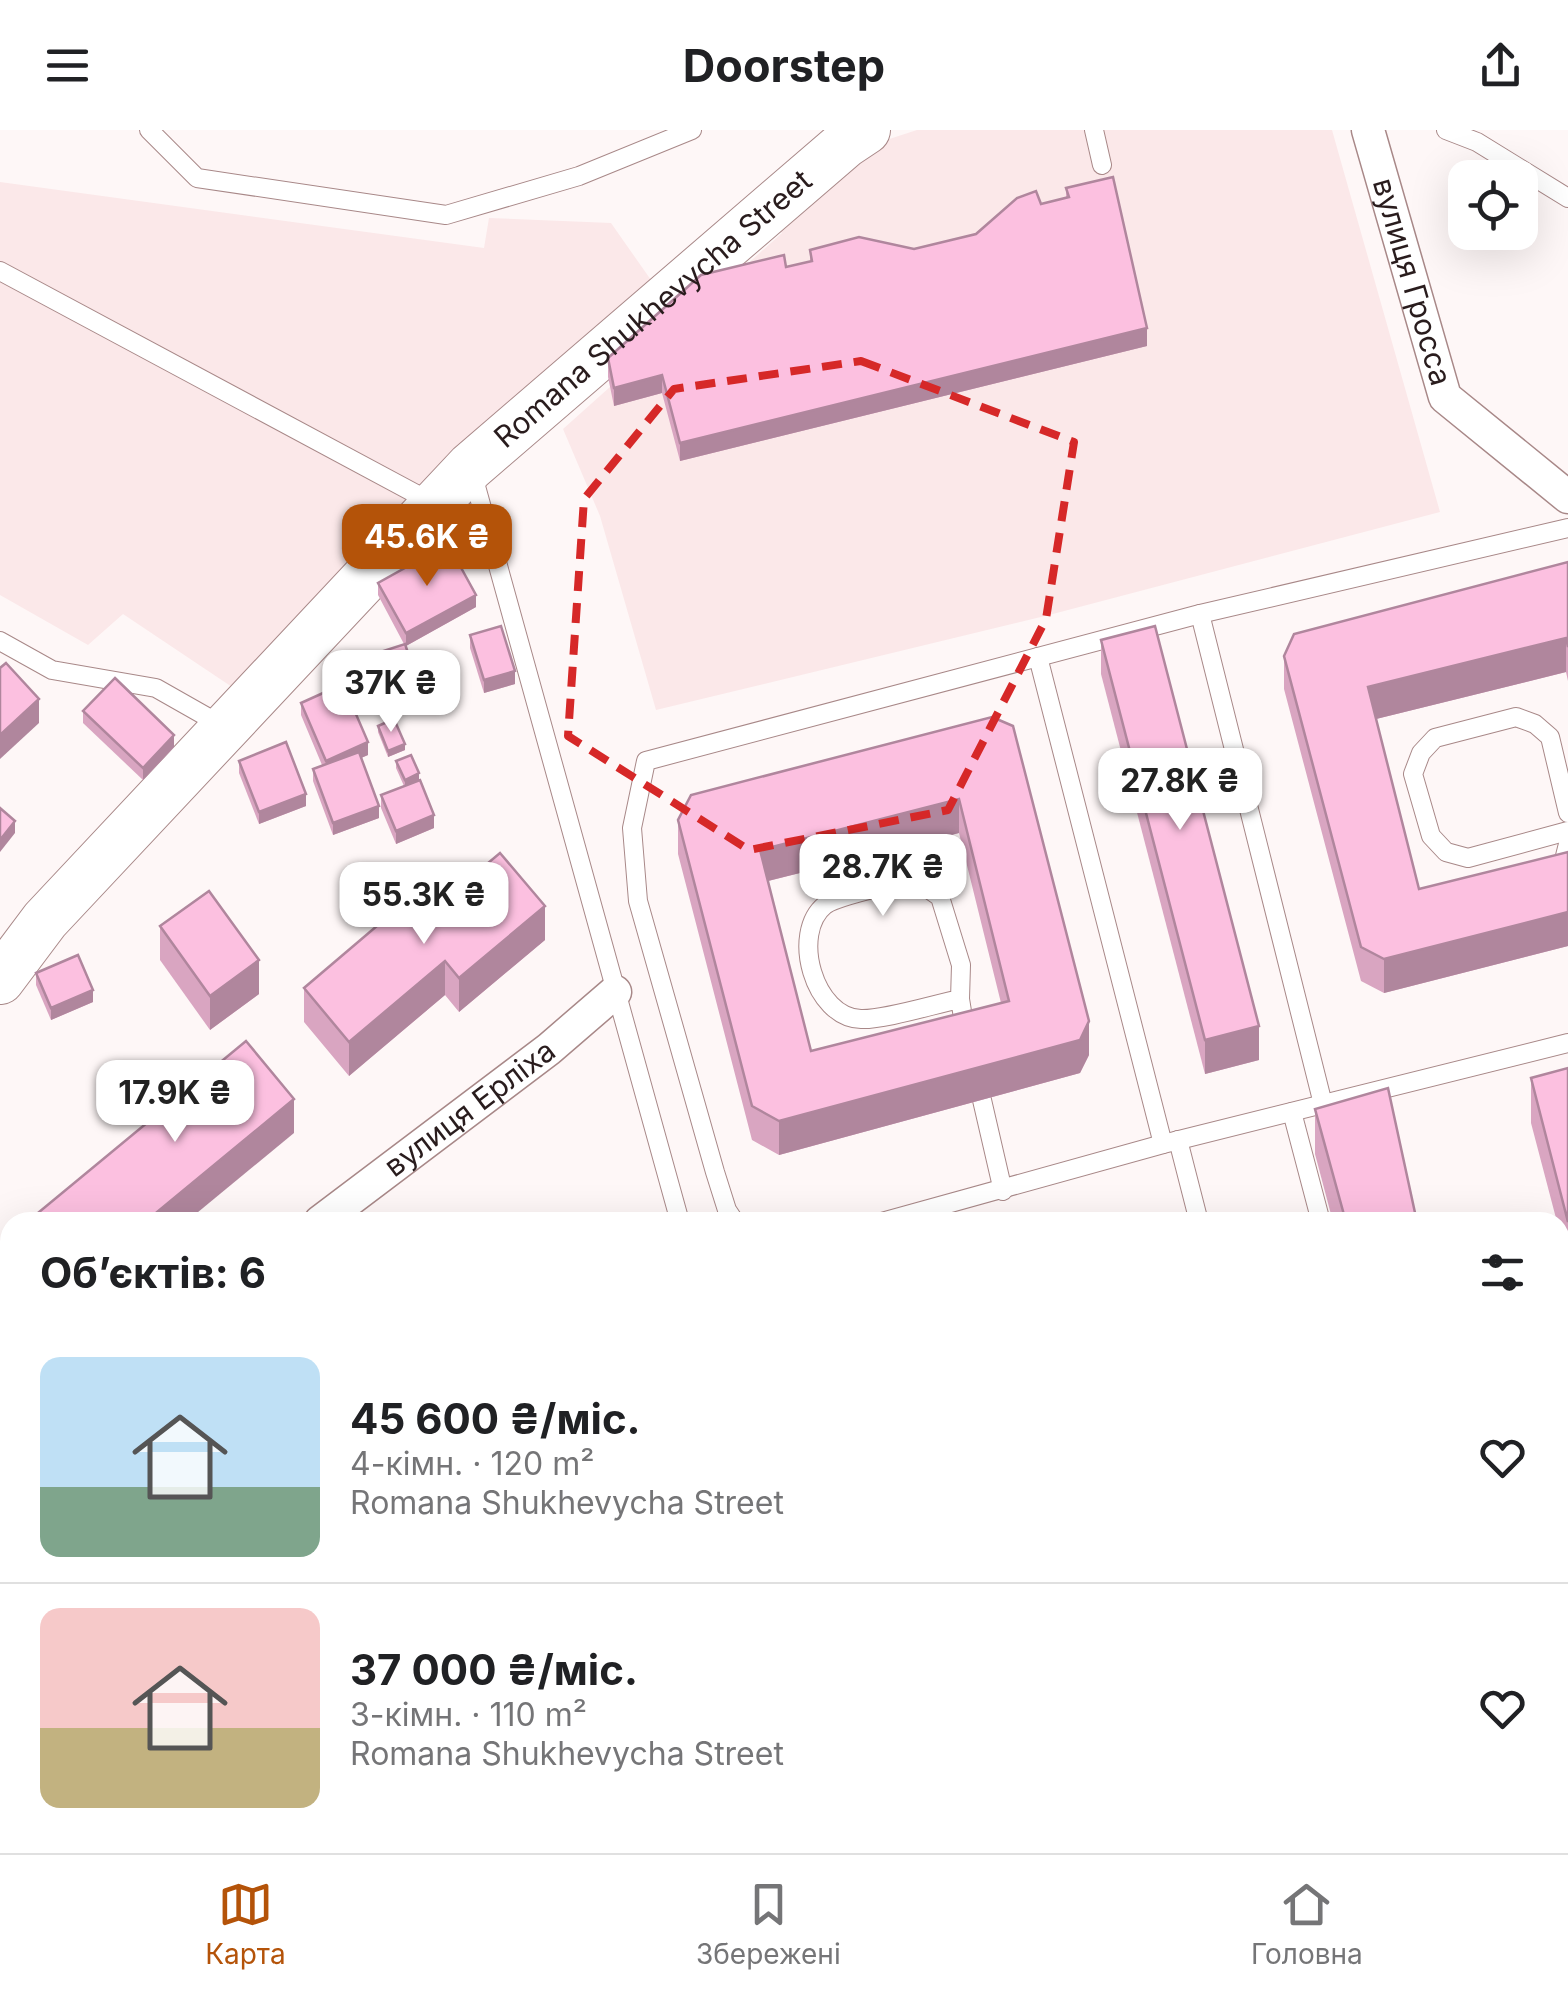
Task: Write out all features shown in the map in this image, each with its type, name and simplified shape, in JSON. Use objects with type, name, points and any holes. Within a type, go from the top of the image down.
[{"type":"street","name":"Romana Shukhevycha Street","points":[[0,980],[45,920],[470,467],[866,130]]},
{"type":"street","name":"вулиця Гросса","points":[[1368,130],[1444,397],[1568,497]]},
{"type":"street","name":"вулиця Ерліха","points":[[333,1212],[548,1049],[615,992]]},
{"type":"lane","points":[[150,130],[197,178],[446,215],[579,176],[692,130]]},
{"type":"lane","points":[[1094,130],[1102,164]]},
{"type":"lane","points":[[1446,130],[1477,142],[1568,198]]},
{"type":"lane","points":[[0,271],[435,504]]},
{"type":"lane","points":[[470,467],[677,1212]]},
{"type":"lane","points":[[398,544],[484,523]]},
{"type":"lane","points":[[729,1212],[638,901],[632,828],[646,761],[1200,614],[1568,528]]},
{"type":"lane","points":[[1200,614],[1322,1104]]},
{"type":"lane","points":[[3,647],[52,670],[156,688],[224,726]]},
{"type":"lane","points":[[1038,657],[1171,1142],[1196,1212]]},
{"type":"lane","points":[[1568,813],[1550,738],[1535,724],[1516,717],[1435,738],[1420,753],[1413,774],[1431,836],[1446,852],[1468,858],[1568,832]]},
{"type":"lane","points":[[1568,844],[1564,856],[1568,876]]},
{"type":"lane","points":[[960,1000],[860,1020],[836,1012],[821,996],[806,944],[812,920],[828,902],[914,879],[940,896],[961,965],[960,1000],[968,1046]]},
{"type":"lane","points":[[920,1212],[1171,1142],[1568,1043]]},
{"type":"lane","points":[[982,1100],[1004,1190]]},
{"type":"lane","points":[[1292,1112],[1318,1212]]},
{"type":"highlighted area","points":[[861,361],[1074,442],[1046,619],[948,810],[749,850],[568,736],[584,499],[674,389]]},
{"type":"shaded area","points":[[917,130],[1332,130],[1440,512],[1049,615],[656,710],[600,516],[563,429],[782,233],[768,220],[874,144]]},
{"type":"shaded area","points":[[0,182],[484,248],[489,218],[611,223],[658,290],[244,695],[123,614],[88,645],[0,595]]},
{"type":"building","points":[[1113,177],[1147,328],[680,443],[662,375],[614,388],[608,358],[701,275],[784,255],[786,267],[812,261],[810,250],[859,237],[914,249],[976,234],[1017,198],[1036,191],[1041,204],[1069,197],[1066,188]]},
{"type":"building","points":[[448,544],[476,595],[406,633],[378,583]]},
{"type":"building","points":[[1568,562],[1568,647],[1566,638],[1368,687],[1419,889],[1568,852],[1568,912],[1384,959],[1361,947],[1284,656],[1294,634]]},
{"type":"building","points":[[501,626],[515,671],[484,680],[470,635]]},
{"type":"building","points":[[1155,626],[1259,1026],[1205,1040],[1101,640]]},
{"type":"building","points":[[405,644],[417,680],[361,698],[349,662]]},
{"type":"building","points":[[6,663],[39,699],[0,735],[0,668]]},
{"type":"building","points":[[115,678],[174,735],[143,768],[83,711]]},
{"type":"building","points":[[343,684],[368,742],[326,761],[301,703]]},
{"type":"building","points":[[992,717],[1013,726],[1089,1021],[1080,1040],[779,1121],[752,1106],[678,820],[691,795]],"holes":[[[959,799],[1009,1001],[811,1051],[760,850]]]},
{"type":"building","points":[[394,719],[405,744],[388,751],[378,726]]},
{"type":"building","points":[[286,742],[306,794],[259,812],[239,761]]},
{"type":"building","points":[[359,752],[379,806],[333,823],[313,769]]},
{"type":"building","points":[[411,755],[419,773],[405,780],[396,761]]},
{"type":"building","points":[[420,780],[434,815],[396,831],[381,795]]},
{"type":"building","points":[[0,808],[15,821],[0,840]]},
{"type":"building","points":[[500,853],[545,906],[459,978],[445,961],[349,1042],[304,988],[398,908],[413,926]]},
{"type":"building","points":[[209,891],[259,960],[210,996],[160,926]]},
{"type":"building","points":[[78,955],[93,990],[51,1008],[36,973]]},
{"type":"building","points":[[246,1041],[294,1099],[157,1212],[39,1212]]},
{"type":"building","points":[[1568,1068],[1568,1212],[1565,1212],[1531,1078]]},
{"type":"building","points":[[1388,1088],[1415,1212],[1343,1212],[1315,1109]]}]
